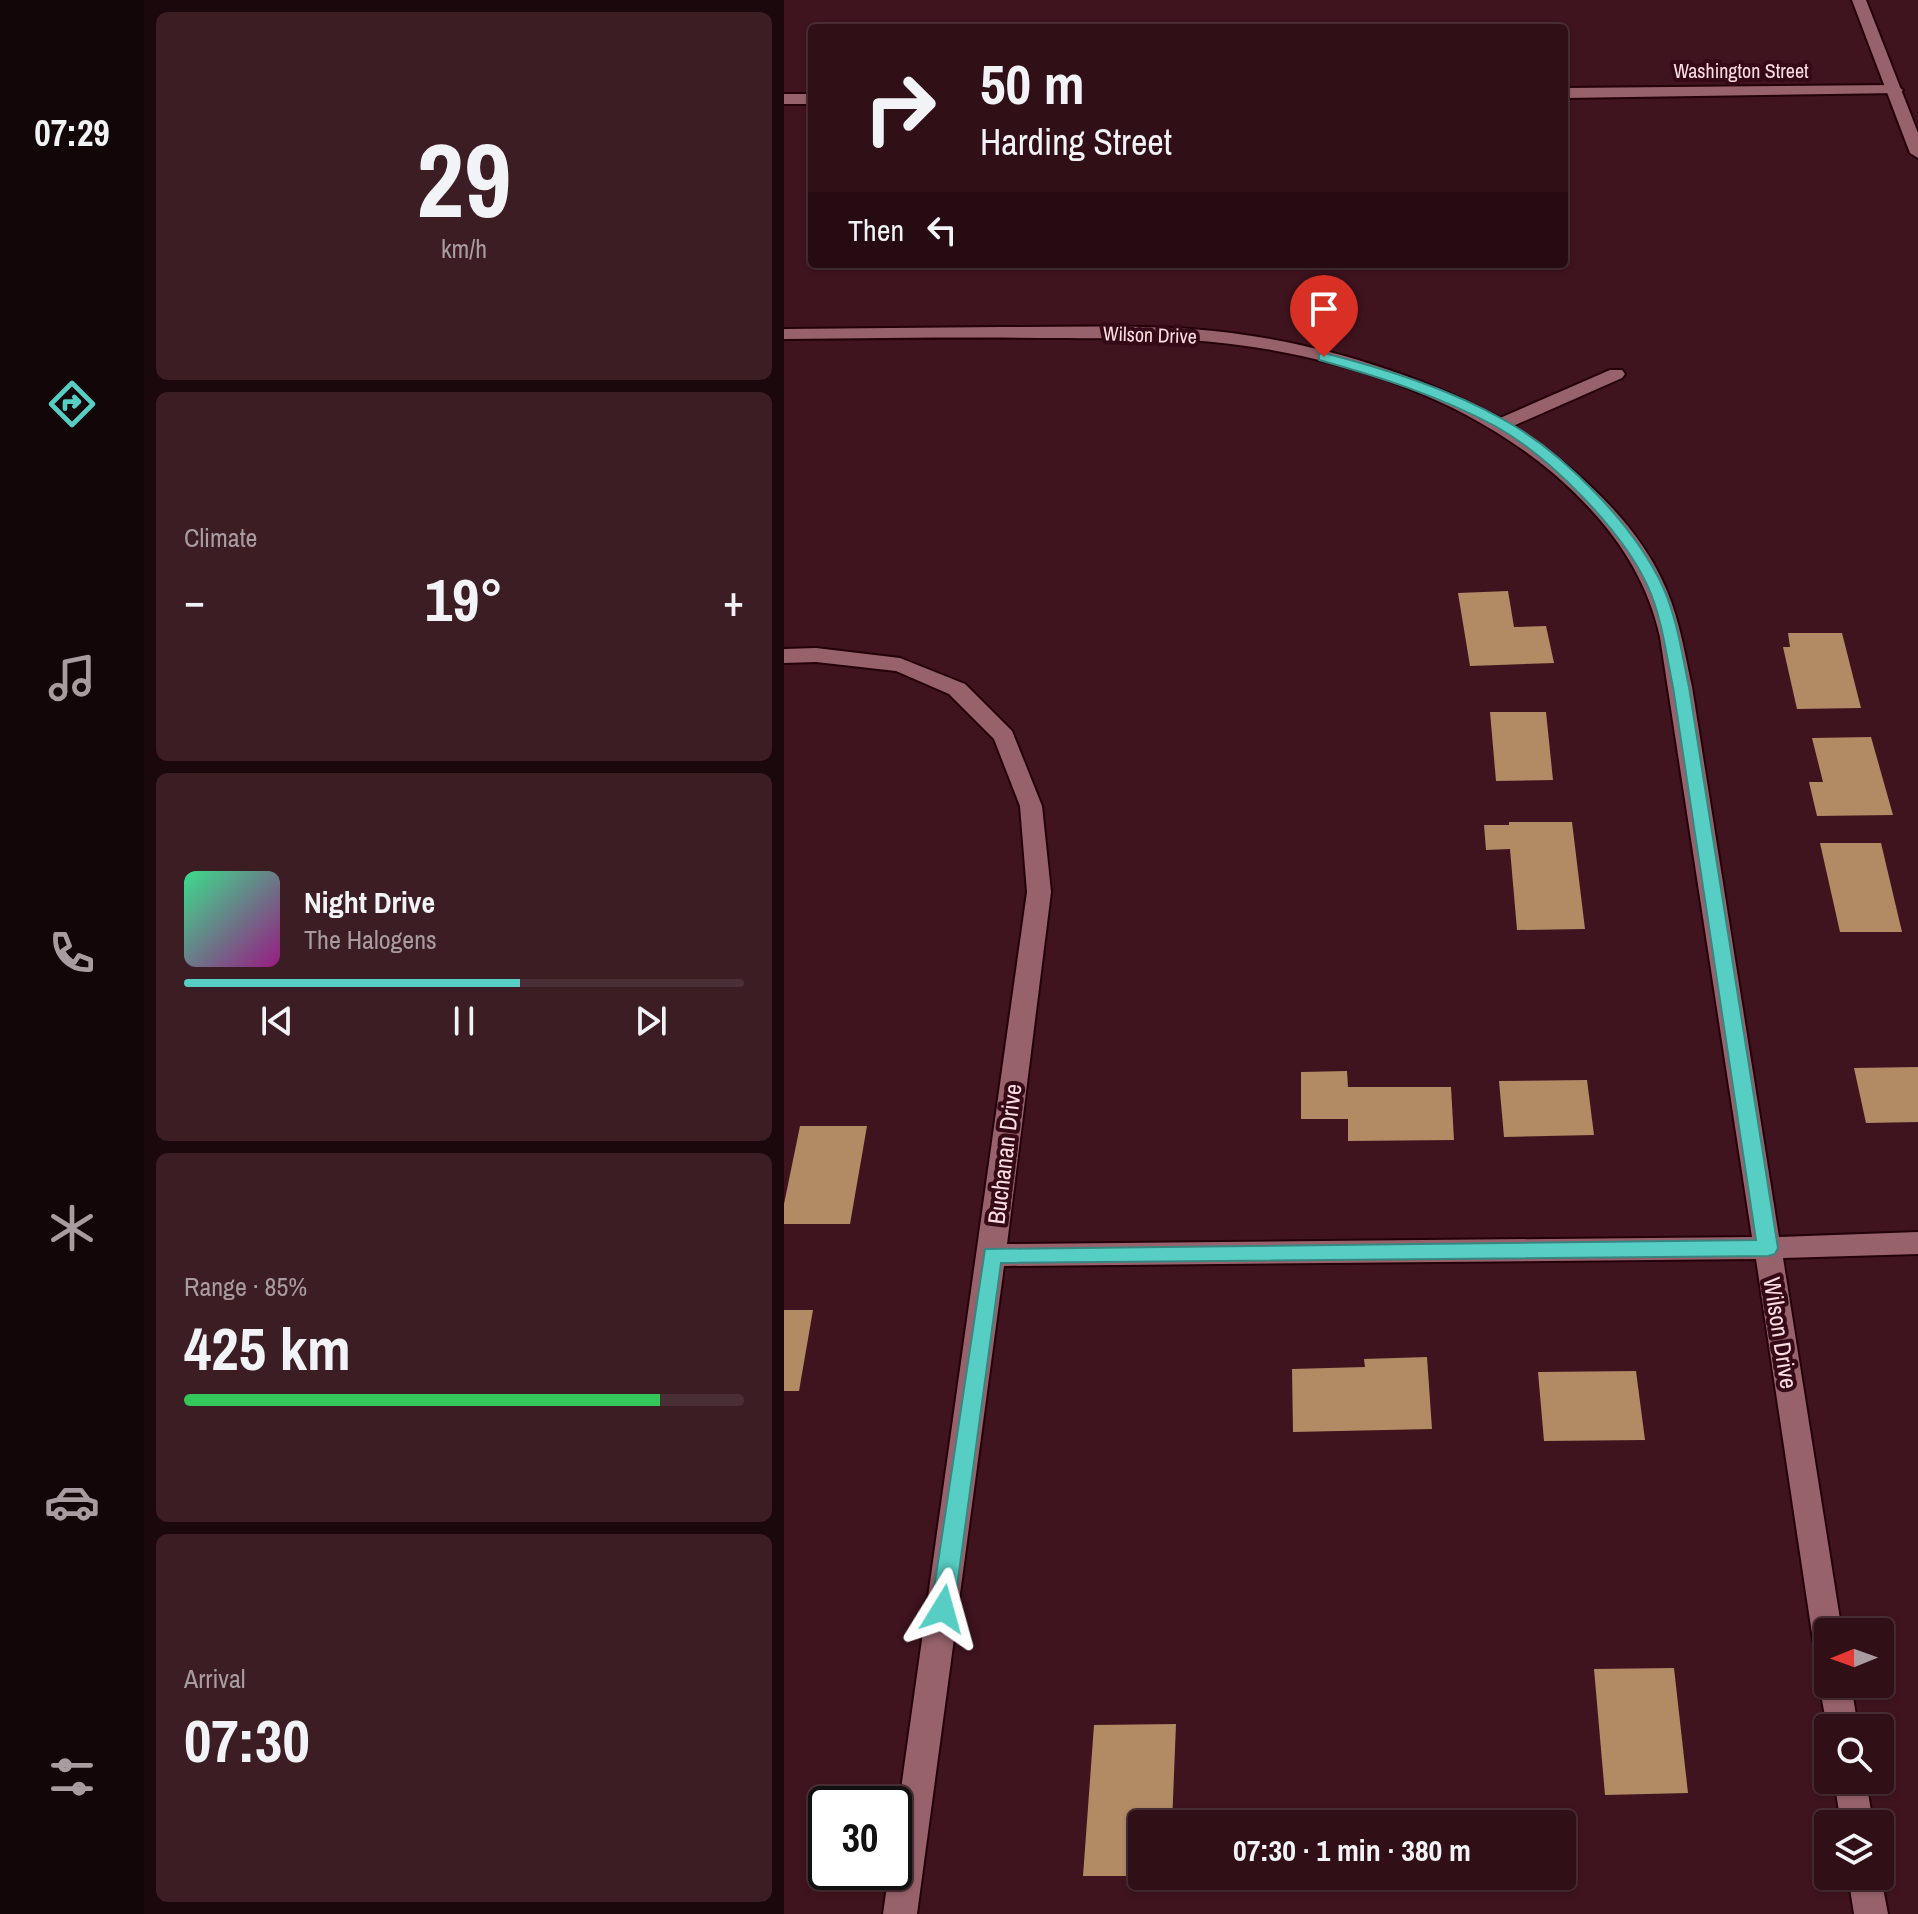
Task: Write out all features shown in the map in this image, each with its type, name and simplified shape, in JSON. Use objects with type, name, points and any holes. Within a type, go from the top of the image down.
[{"type":"street","points":[[1859,0],[1901,90],[1918,153]]},
{"type":"street","name":"Washington Street","points":[[1568,93],[1901,90]]},
{"type":"street","points":[[784,99],[808,99]]},
{"type":"street","name":"Wilson Drive","points":[[784,334],[1008,331],[1203,336],[1299,350],[1399,378],[1502,424],[1561,469],[1619,529],[1656,588],[1681,687],[1825,1618]]},
{"type":"street","points":[[1502,424],[1616,374]]},
{"type":"street","name":"Buchanan Drive","points":[[784,656],[816,655],[900,665],[957,689],[1004,736],[1031,806],[1039,892],[900,1914]]},
{"type":"street","points":[[992,1255],[1768,1248],[1918,1243]]},
{"type":"street","points":[[1867,1890],[1871,1914]]},
{"type":"building","points":[[1508,591],[1514,627],[1546,626],[1554,663],[1470,666],[1458,593]]},
{"type":"building","points":[[1788,633],[1842,633],[1861,708],[1797,709],[1783,647],[1790,647]]},
{"type":"building","points":[[1490,712],[1546,712],[1553,780],[1496,781]]},
{"type":"building","points":[[1871,737],[1893,815],[1817,816],[1809,782],[1823,782],[1812,738]]},
{"type":"building","points":[[1509,822],[1572,822],[1585,929],[1517,930],[1510,849],[1486,850],[1484,825],[1509,825]]},
{"type":"building","points":[[1820,843],[1881,843],[1902,932],[1840,932]]},
{"type":"building","points":[[1918,1067],[1918,1122],[1866,1123],[1854,1068]]},
{"type":"building","points":[[1347,1071],[1348,1087],[1451,1087],[1454,1140],[1348,1141],[1348,1119],[1301,1119],[1301,1072]]},
{"type":"building","points":[[1587,1080],[1594,1135],[1504,1137],[1499,1081]]},
{"type":"building","points":[[800,1126],[867,1126],[850,1224],[784,1224],[784,1204]]},
{"type":"building","points":[[784,1310],[813,1310],[799,1391],[784,1391]]},
{"type":"building","points":[[1427,1357],[1432,1429],[1293,1432],[1292,1369],[1365,1367],[1364,1359]]},
{"type":"building","points":[[1636,1371],[1645,1440],[1544,1441],[1538,1372]]},
{"type":"building","points":[[1674,1668],[1688,1793],[1605,1795],[1594,1669]]},
{"type":"building","points":[[1176,1724],[1173,1810],[1128,1810],[1128,1876],[1083,1876],[1094,1725]]},
{"type":"route","points":[[943,1609],[992,1255],[1768,1248],[1681,687],[1656,588],[1628,541],[1599,505],[1561,469],[1502,424],[1399,378],[1324,357]]}]
